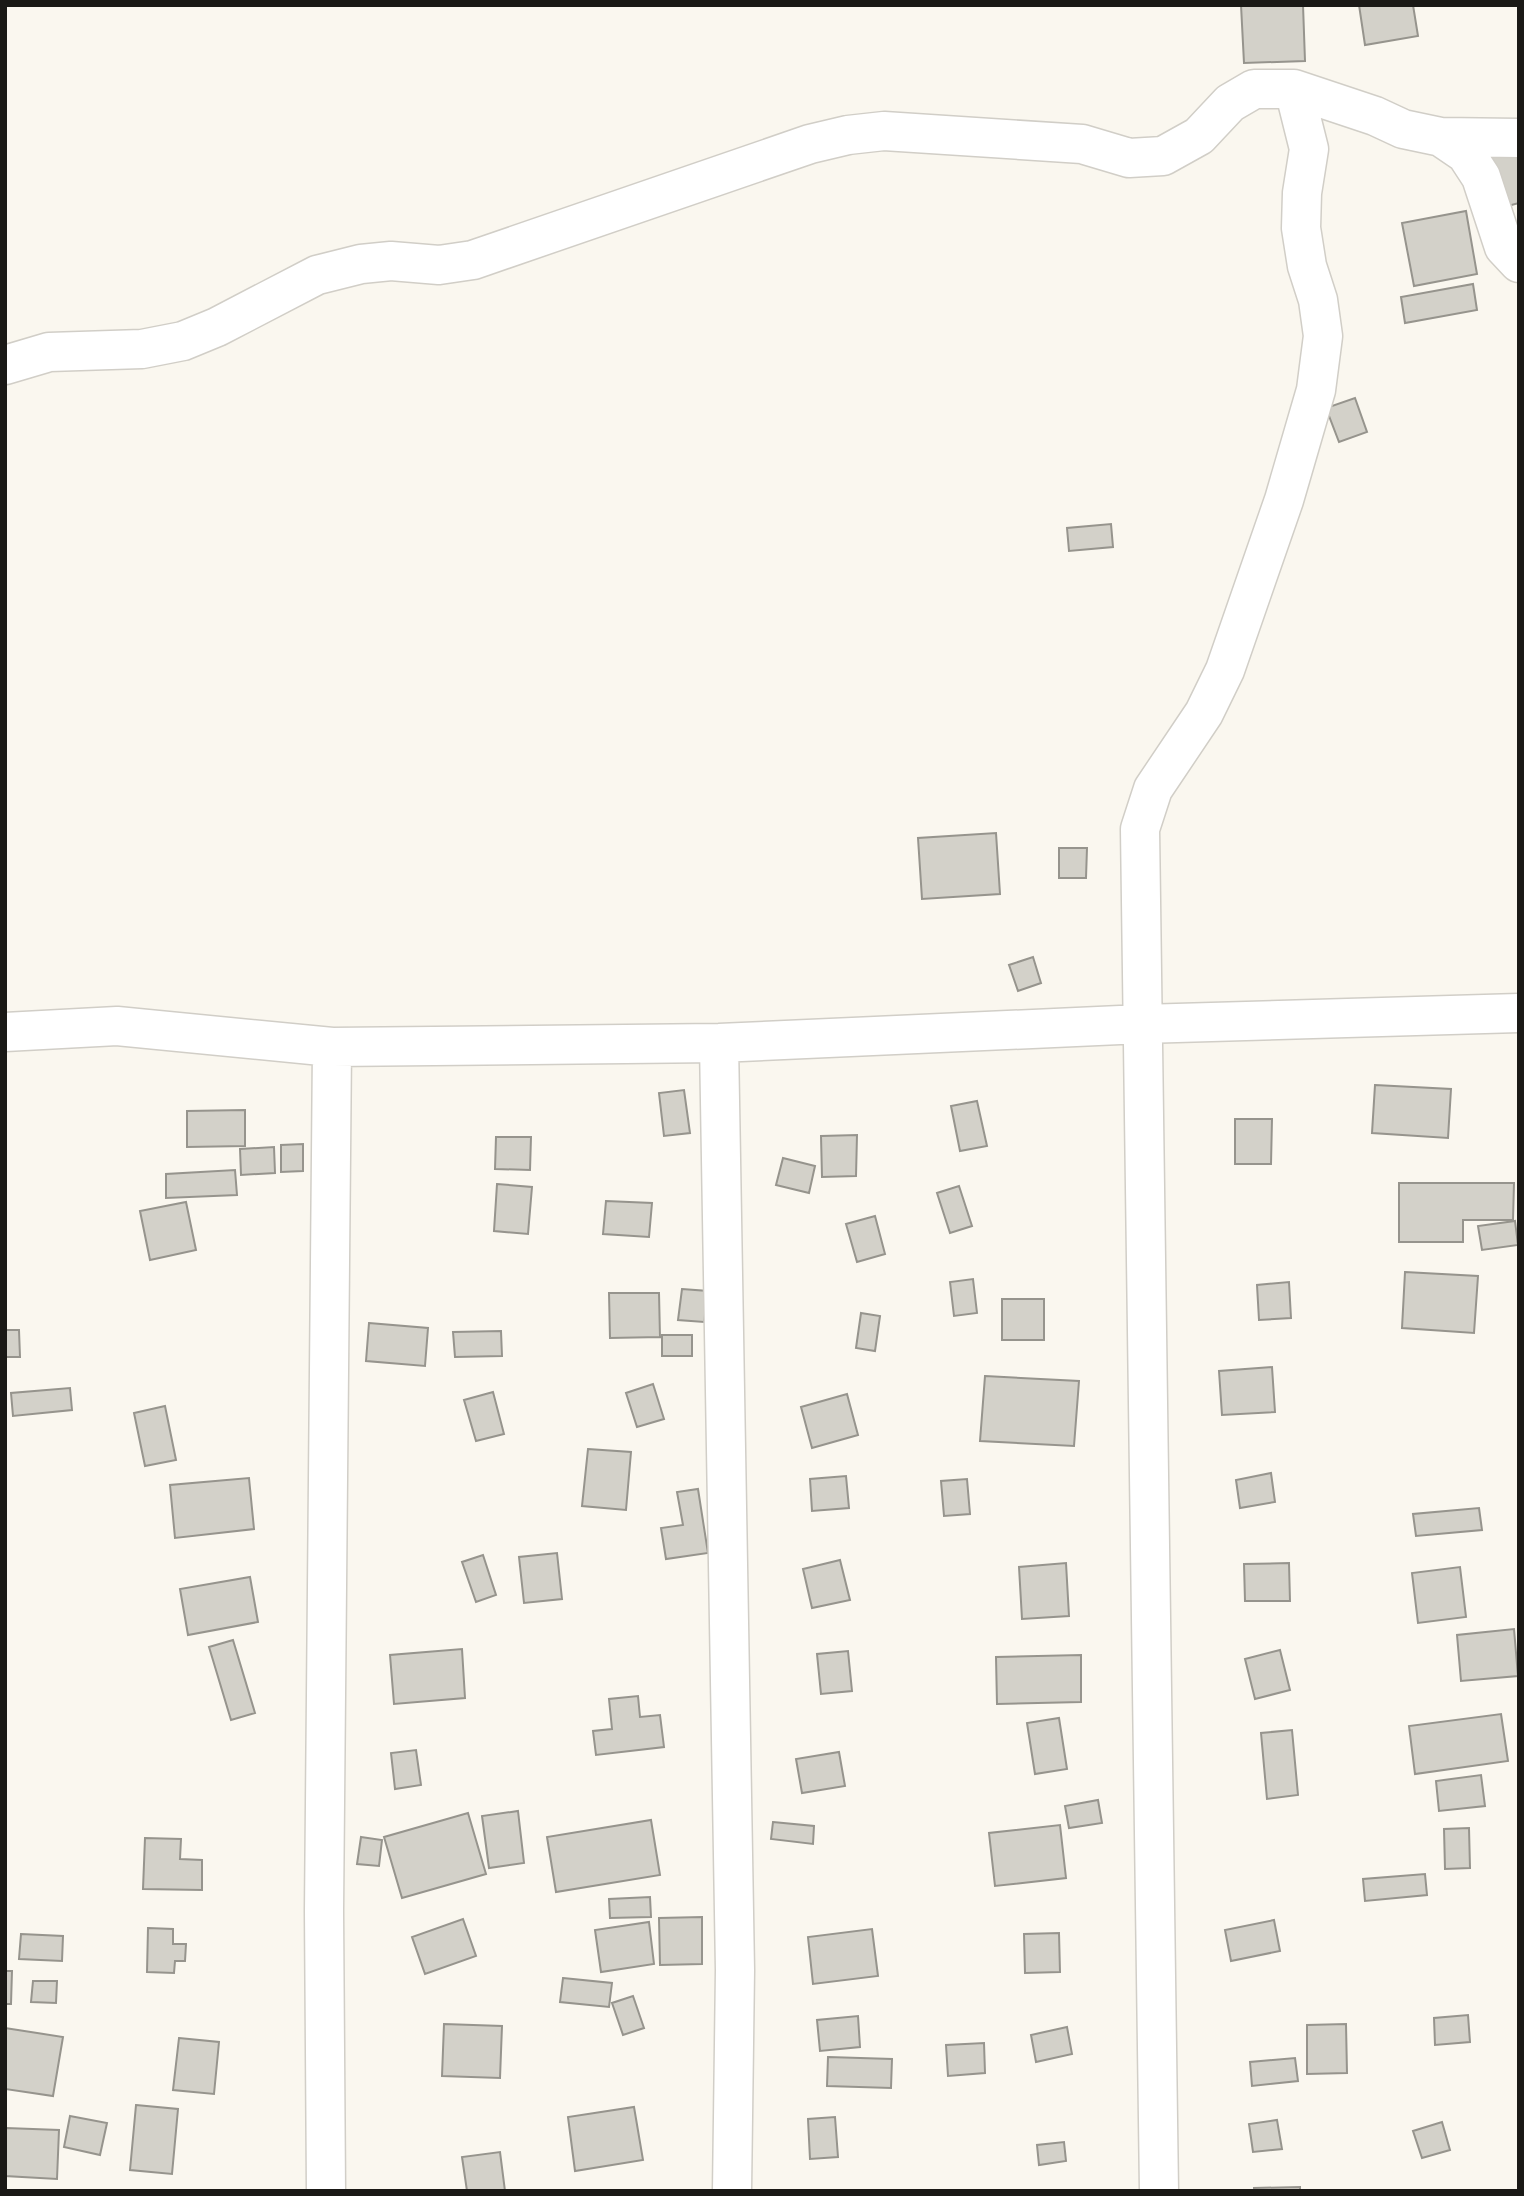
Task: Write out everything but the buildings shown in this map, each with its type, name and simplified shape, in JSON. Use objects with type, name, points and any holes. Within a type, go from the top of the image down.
[{"type":"street","points":[[5,365],[49,352],[142,349],[183,341],[217,327],[317,275],[360,264],[391,261],[439,265],[473,260],[810,144],[848,135],[884,131],[1082,145],[1129,158],[1163,156],[1199,136],[1230,103],[1254,89],[1294,89],[1375,116],[1404,129],[1441,137],[1519,138]]},
{"type":"street","points":[[1159,2191],[1140,829],[1153,789],[1204,713],[1225,670],[1284,500],[1316,390],[1324,336],[1301,228],[1302,192],[1309,149],[1294,89]]},
{"type":"street","points":[[1441,137],[1466,155],[1481,177],[1504,247],[1519,263]]},
{"type":"street","points":[[5,1032],[117,1026],[332,1047],[719,1043],[1142,1024],[1519,1013]]},
{"type":"street","points":[[719,1043],[735,1970],[732,2191]]},
{"type":"street","points":[[326,2191],[324,1911],[332,1047]]}]
